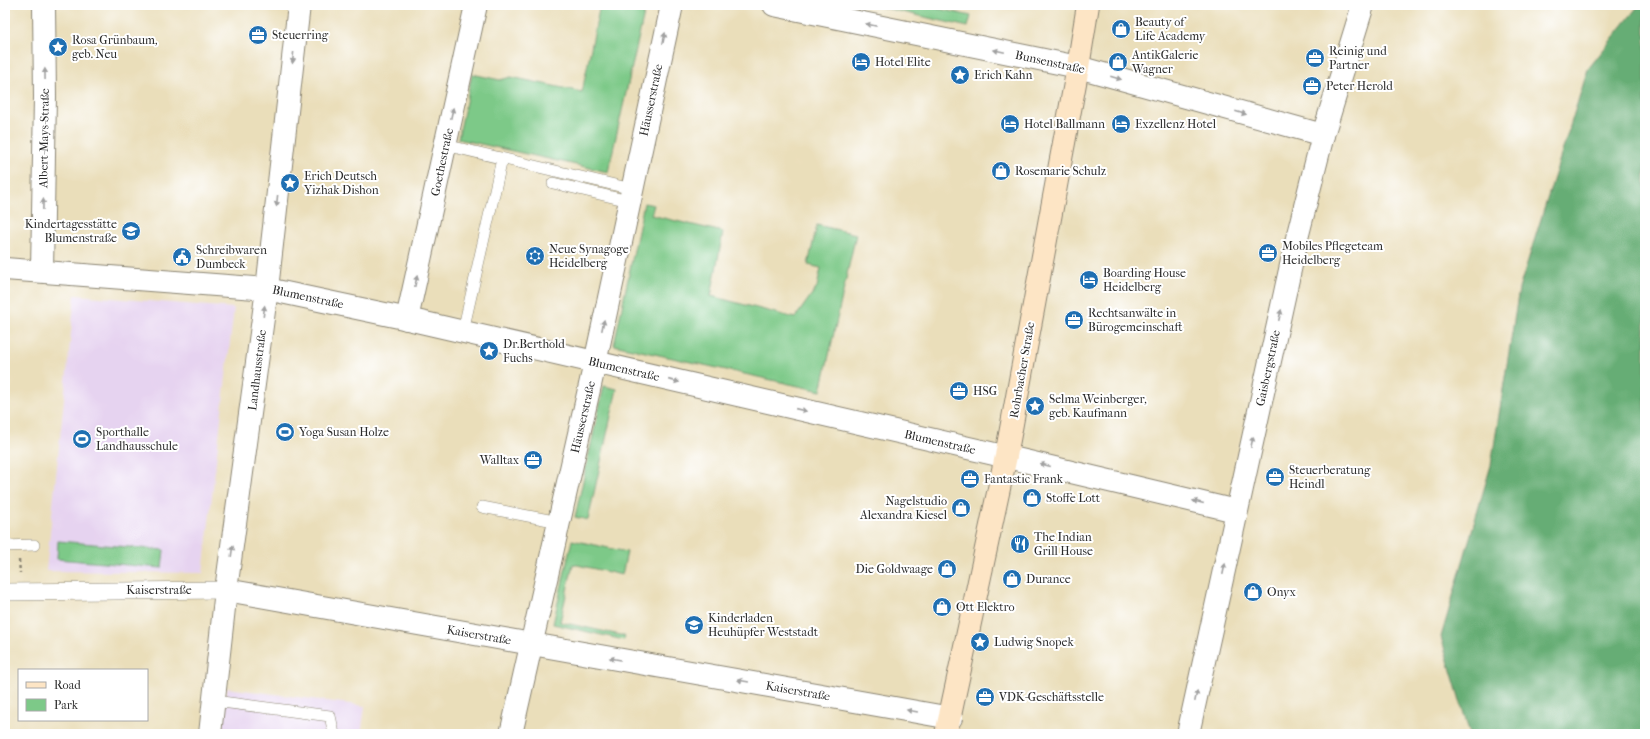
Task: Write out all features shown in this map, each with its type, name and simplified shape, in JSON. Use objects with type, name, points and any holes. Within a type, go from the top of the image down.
[{"type":"main road","name":"Rohrbacher Straße","points":[[948,726],[1006,456],[1078,67],[1088,5]]},
{"type":"street","name":"Albert-Mays-Straße","points":[[42,271],[45,97],[44,5]]},
{"type":"street","name":"Landhausstraße","points":[[210,734],[226,590],[267,289],[299,5]]},
{"type":"street","name":"Goethestraße","points":[[403,318],[445,145],[476,5]]},
{"type":"street","name":"Häusserstraße","points":[[511,734],[595,363],[672,5]]},
{"type":"street","name":"Bunsenstraße","points":[[774,5],[1078,67],[1323,135]]},
{"type":"street","name":"Gaisbergstraße","points":[[1188,734],[1295,245],[1323,135],[1363,5]]},
{"type":"street","name":"Blumenstraße","points":[[5,268],[267,289],[403,318],[1006,456],[1236,511]]},
{"type":"street","name":"Kaiserstraße","points":[[5,592],[226,590],[532,644],[948,726]]},
{"type":"lane","points":[[445,145],[502,159],[631,195]]},
{"type":"lane","points":[[463,332],[502,159]]},
{"type":"lane","points":[[553,183],[631,195]]},
{"type":"lane","points":[[482,507],[559,522]]},
{"type":"lane","points":[[5,546],[34,546]]},
{"type":"lane","points":[[214,701],[330,716],[334,734]]},
{"type":"path","points":[[5,351],[5,429]]},
{"type":"shaded area","points":[[75,295],[234,308],[203,573],[46,571]]},
{"type":"shaded area","points":[[227,688],[365,706],[361,734],[221,734]]},
{"type":"green space","points":[[600,5],[646,5],[608,172],[458,139],[472,74],[500,80],[511,77],[582,92]]},
{"type":"green space","points":[[872,5],[922,5],[971,16],[968,27]]},
{"type":"green space","points":[[1639,5],[1645,5],[1645,732],[1644,734],[1470,734],[1441,637],[1491,465],[1519,289],[1588,69]]},
{"type":"green space","points":[[644,203],[654,205],[651,215],[723,232],[711,296],[795,318],[817,287],[821,268],[808,265],[817,225],[856,234],[821,391],[614,345]]},
{"type":"green space","points":[[604,386],[617,389],[588,520],[575,517]]},
{"type":"green space","points":[[572,540],[627,552],[622,575],[573,564],[560,622],[625,636],[624,640],[553,624]]},
{"type":"green space","points":[[58,541],[164,550],[162,568],[57,559]]},
{"type":"place","name":"Beauty of Life Academy","points":[[1121,29]]},
{"type":"place","name":"Steuerring","points":[[258,35]]},
{"type":"place","name":"Rosa Grünbaum, geb. Neu","points":[[58,47]]},
{"type":"place","name":"Reinig und Partner","points":[[1315,58]]},
{"type":"place","name":"Hotel Elite","points":[[861,62]]},
{"type":"place","name":"AntikGalerie Wagner","points":[[1118,62]]},
{"type":"place","name":"Erich Kahn","points":[[960,75]]},
{"type":"place","name":"Peter Herold","points":[[1312,86]]},
{"type":"place","name":"Hotel Ballmann","points":[[1010,124]]},
{"type":"place","name":"Exzellenz Hotel","points":[[1121,124]]},
{"type":"place","name":"Rosemarie Schulz","points":[[1001,171]]},
{"type":"place","name":"Erich Deutsch Yizhak Dishon","points":[[290,183]]},
{"type":"place","name":"Kindertagesstätte Blumenstraße","points":[[131,231]]},
{"type":"place","name":"Mobiles Pflegeteam Heidelberg","points":[[1268,253]]},
{"type":"place","name":"Neue Synagoge Heidelberg","points":[[535,256]]},
{"type":"place","name":"Schreibwaren Dumbeck","points":[[182,257]]},
{"type":"place","name":"Boarding House Heidelberg","points":[[1089,280]]},
{"type":"place","name":"Rechtsanwälte in Bürogemeinschaft","points":[[1074,320]]},
{"type":"place","name":"Dr.Berthold Fuchs","points":[[489,351]]},
{"type":"place","name":"HSG","points":[[959,391]]},
{"type":"place","name":"Selma Weinberger, geb. Kaufmann","points":[[1035,406]]},
{"type":"place","name":"Yoga Susan Holze","points":[[285,432]]},
{"type":"place","name":"Sporthalle Landhausschule","points":[[82,439]]},
{"type":"place","name":"Walltax","points":[[533,460]]},
{"type":"place","name":"Steuerberatung Heindl","points":[[1275,477]]},
{"type":"place","name":"Fantastic Frank","points":[[970,479]]},
{"type":"place","name":"Stoffe Lott","points":[[1032,498]]},
{"type":"place","name":"Nagelstudio Alexandra Kiesel","points":[[961,508]]},
{"type":"place","name":"The Indian Grill House","points":[[1020,544]]},
{"type":"place","name":"Die Goldwaage","points":[[947,569]]},
{"type":"place","name":"Durance","points":[[1012,579]]},
{"type":"place","name":"Onyx","points":[[1253,592]]},
{"type":"place","name":"Ott Elektro","points":[[942,607]]},
{"type":"place","name":"Kinderladen Heuhüpfer Weststadt","points":[[694,625]]},
{"type":"place","name":"Ludwig Snopek","points":[[980,642]]},
{"type":"place","name":"VDK-Geschäftsstelle","points":[[985,697]]}]
